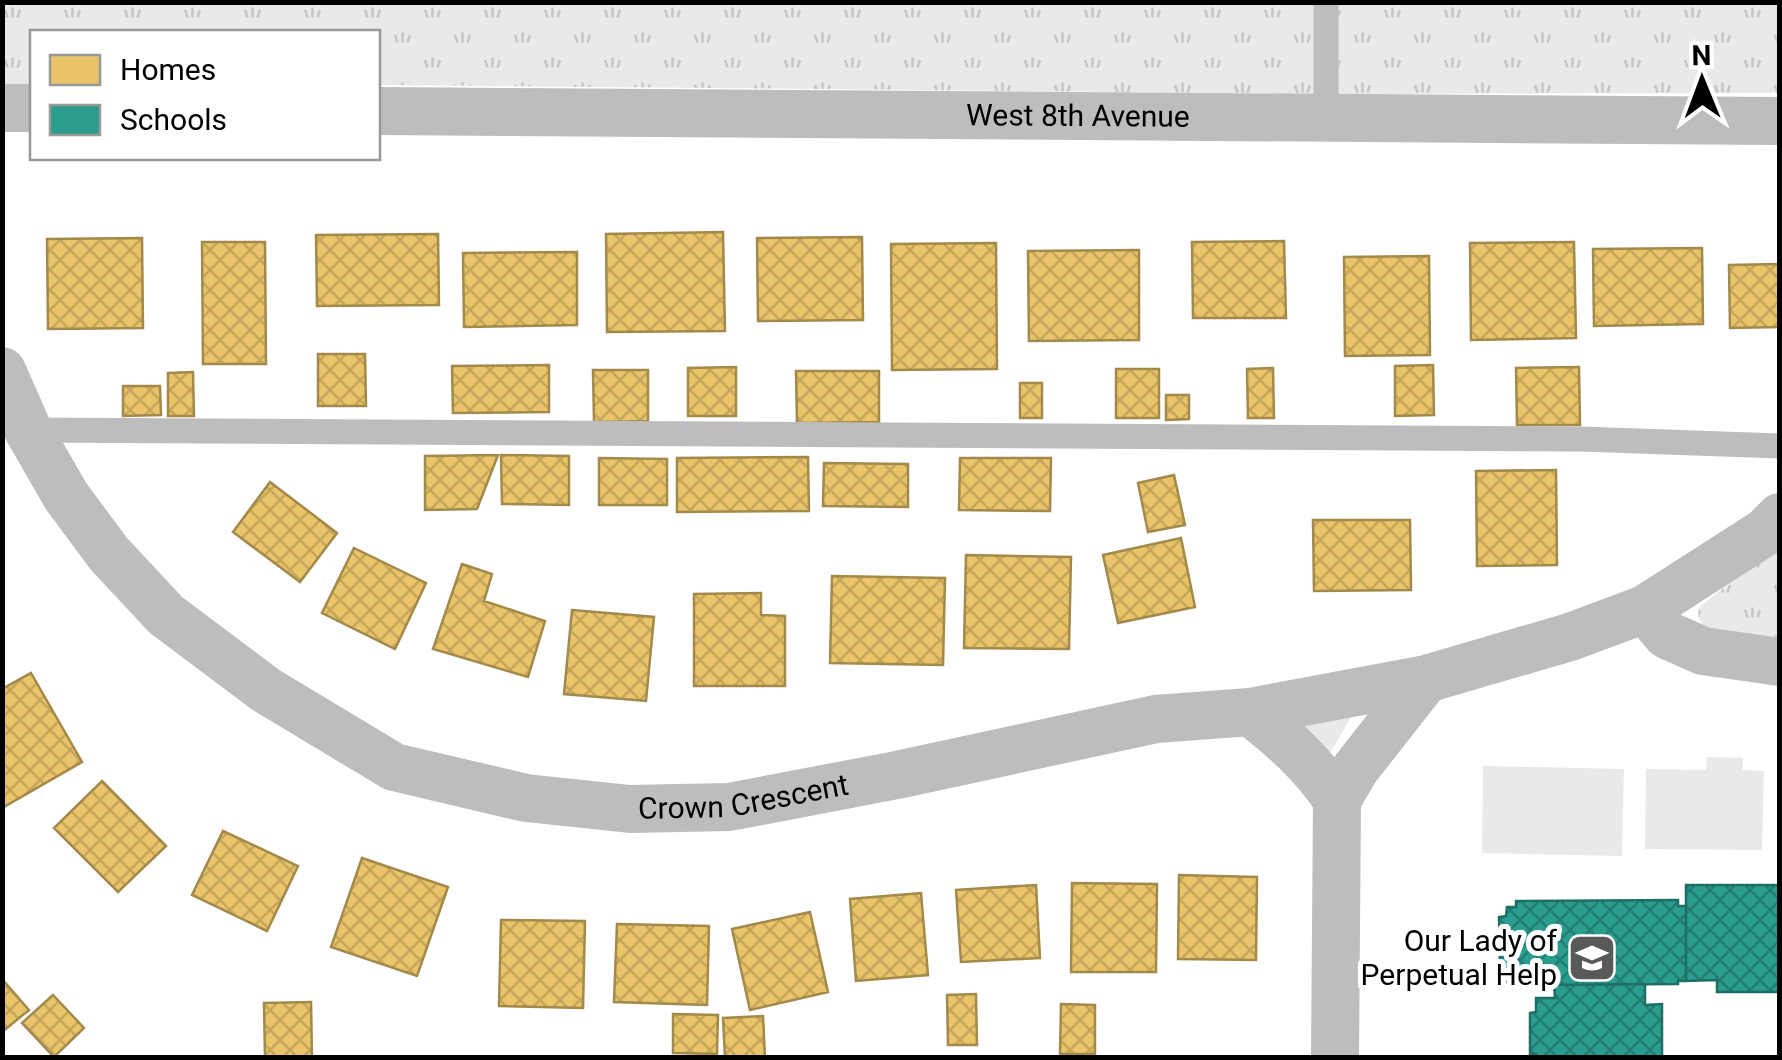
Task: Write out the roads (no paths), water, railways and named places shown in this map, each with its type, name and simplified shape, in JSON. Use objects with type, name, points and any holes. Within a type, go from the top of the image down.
[{"type":"street","points":[[2,108],[30,108]]},
{"type":"street","name":"West 8th Avenue","points":[[380,111],[1780,121]]},
{"type":"street","name":"Crown Crescent","points":[[2,372],[15,430],[120,566],[166,616],[266,690],[394,767],[526,798],[630,809],[729,807],[1156,719],[1250,712],[1426,679],[1570,637],[1645,609],[1764,532],[1780,517]]},
{"type":"street","points":[[1645,609],[1667,634],[1703,651],[1780,662]]},
{"type":"street","points":[[1335,1058],[1337,800],[1356,768],[1426,679]]},
{"type":"street","points":[[1250,712],[1286,739],[1337,800]]},
{"type":"lane","points":[[1326,2],[1326,118]]},
{"type":"lane","points":[[15,430],[1581,438],[1780,446]]},
{"type":"place","name":"Our Lady of Perpetual Help","points":[[1592,958]]}]
